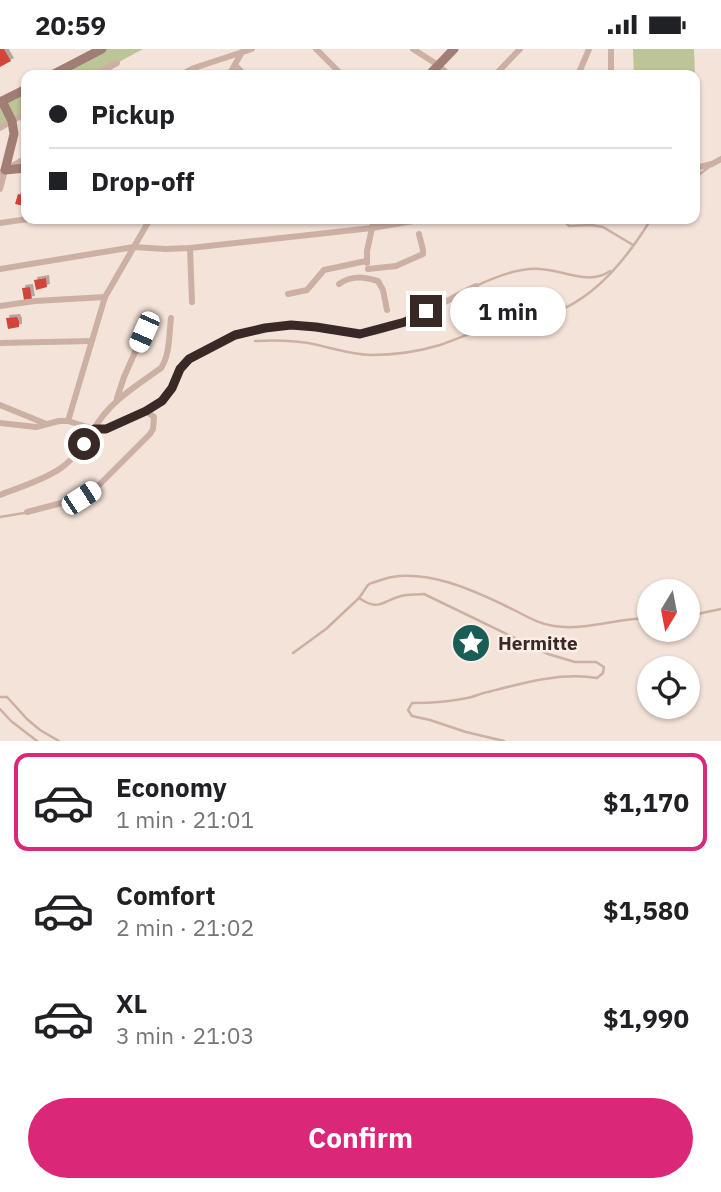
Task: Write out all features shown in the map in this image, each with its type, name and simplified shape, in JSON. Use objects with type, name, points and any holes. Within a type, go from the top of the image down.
[{"type":"street","points":[[62,70],[102,49]]},
{"type":"street","points":[[190,70],[252,49]]},
{"type":"street","points":[[316,49],[337,70]]},
{"type":"street","points":[[413,49],[444,70]]},
{"type":"street","points":[[434,70],[454,49]]},
{"type":"street","points":[[500,70],[520,49]]},
{"type":"street","points":[[580,70],[589,49]]},
{"type":"street","points":[[611,49],[611,70]]},
{"type":"street","points":[[232,70],[243,51]]},
{"type":"street","points":[[104,70],[117,63]]},
{"type":"street","points":[[235,65],[240,70]]},
{"type":"street","points":[[0,189],[2,171],[14,134],[12,121],[1,102],[21,92]]},
{"type":"street","points":[[0,128],[21,116]]},
{"type":"street","points":[[700,167],[712,165],[721,159]]},
{"type":"street","points":[[2,171],[21,162]]},
{"type":"street","points":[[2,171],[21,169]]},
{"type":"street","points":[[0,223],[21,220]]},
{"type":"street","points":[[68,421],[104,297],[147,224]]},
{"type":"street","points":[[370,279],[366,261],[373,224]]},
{"type":"street","points":[[0,269],[134,247],[190,248],[396,224]]},
{"type":"street","points":[[368,269],[396,266],[423,254],[419,234]]},
{"type":"street","points":[[190,248],[192,302]]},
{"type":"street","points":[[288,294],[307,290],[324,270],[366,261]]},
{"type":"street","points":[[339,284],[354,277],[378,282],[387,310]]},
{"type":"street","points":[[0,423],[36,427],[68,421],[94,429],[106,429],[162,401],[172,388],[180,369],[189,359],[235,335],[291,325],[371,333],[405,322],[476,286]]},
{"type":"street","points":[[0,306],[104,297]]},
{"type":"street","points":[[0,495],[64,466],[116,400],[161,368],[165,363],[171,318]]},
{"type":"street","points":[[116,400],[144,332]]},
{"type":"street","points":[[0,343],[91,341]]},
{"type":"street","points":[[0,405],[46,424]]},
{"type":"street","points":[[27,512],[81,498],[98,486],[153,429],[154,417],[146,411]]},
{"type":"lane","points":[[700,174],[712,165]]},
{"type":"lane","points":[[567,224],[592,225],[608,230],[633,245]]},
{"type":"lane","points":[[255,341],[295,341],[357,354],[390,355],[441,345],[484,329],[555,312],[603,282],[648,224]]},
{"type":"lane","points":[[476,286],[489,279],[517,271],[539,268],[592,278],[604,275],[615,267]]},
{"type":"lane","points":[[0,517],[27,512]]},
{"type":"lane","points":[[293,653],[319,635],[359,598],[369,584],[390,575],[438,578],[514,610],[535,622],[554,626],[577,627],[637,619]]},
{"type":"lane","points":[[359,598],[368,604],[380,605],[402,595],[424,594],[548,654],[575,662],[596,662],[604,667],[603,673],[597,678],[561,676],[467,698],[412,703],[408,710],[412,716],[504,740]]},
{"type":"lane","points":[[700,613],[721,609]]},
{"type":"lane","points":[[0,697],[7,697],[40,730],[59,740]]},
{"type":"lane","points":[[0,709],[11,722],[37,740]]},
{"type":"green space","points":[[102,49],[143,49],[104,70],[62,70]]},
{"type":"green space","points":[[633,49],[694,49],[695,70],[634,70]]},
{"type":"green space","points":[[21,92],[21,116],[0,128],[0,102]]},
{"type":"building","points":[[0,49],[4,49],[11,61],[0,67]]},
{"type":"building","points":[[18,194],[21,195],[21,205],[15,204]]},
{"type":"building","points":[[46,278],[47,287],[36,290],[34,280]]},
{"type":"building","points":[[30,287],[32,299],[24,300],[22,288]]},
{"type":"building","points":[[17,317],[19,327],[8,329],[6,318]]},
{"type":"place","name":"Hermitte","points":[[471,643]]},
{"type":"route","points":[[84,444],[94,429],[106,429],[162,401],[172,388],[180,369],[189,359],[235,335],[291,325],[371,333],[405,322],[426,311]]}]
